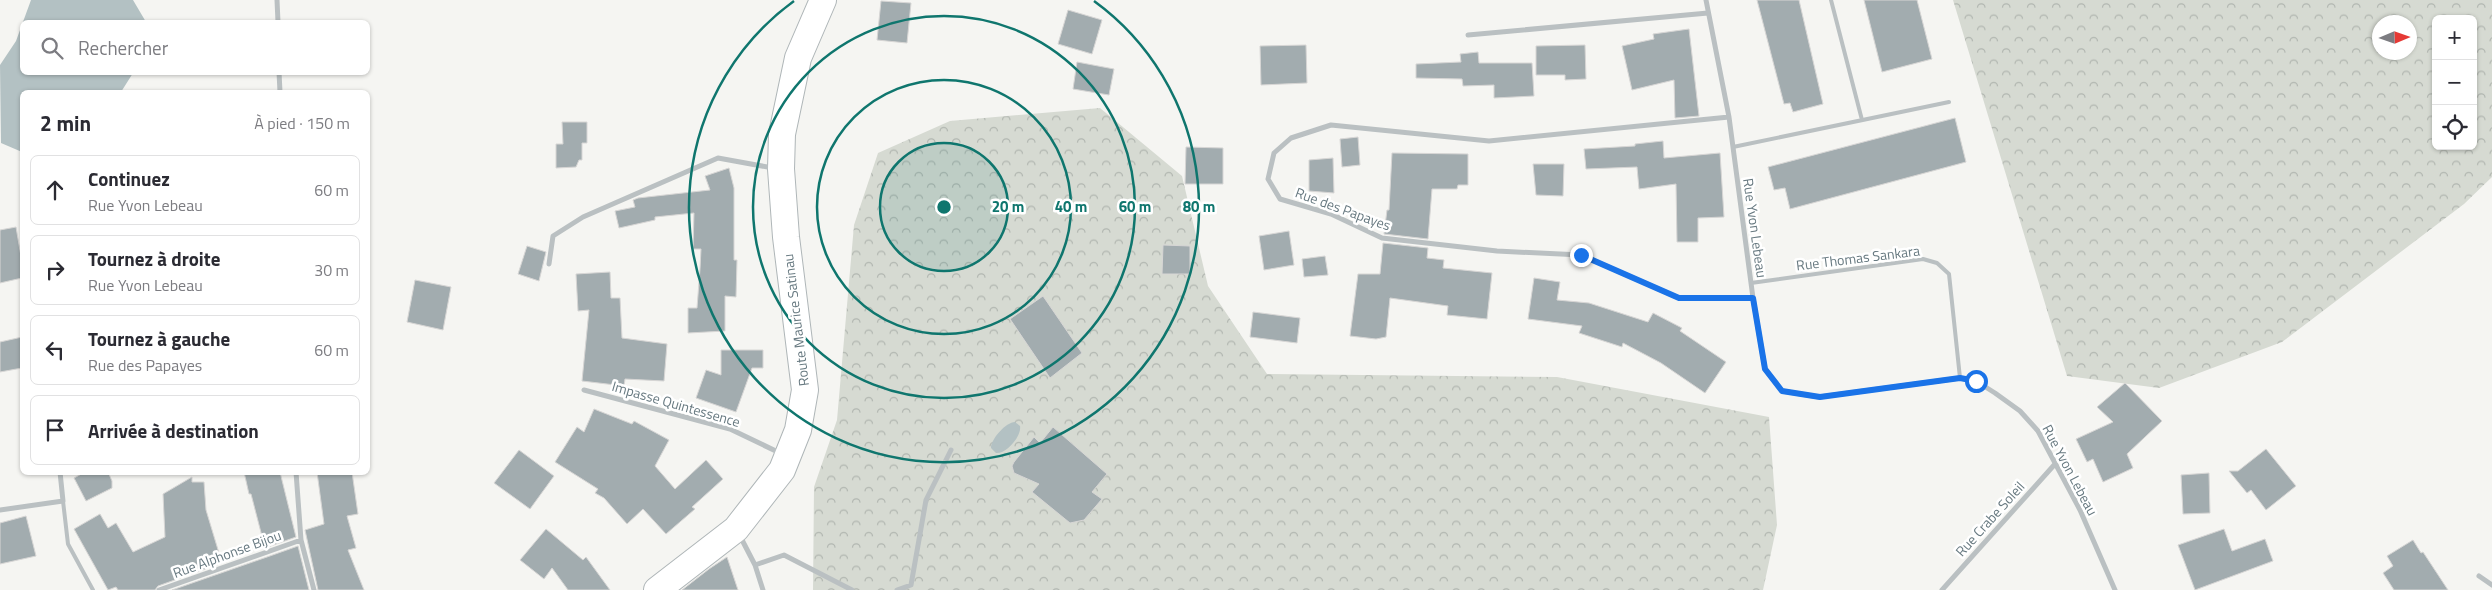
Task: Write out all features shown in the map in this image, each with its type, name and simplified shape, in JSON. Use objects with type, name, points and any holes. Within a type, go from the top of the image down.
[{"type":"main road","name":"Route Maurice Satinau","points":[[657,590],[736,529],[782,470],[798,430],[805,390],[786,237],[781,169],[782,134],[798,58],[823,0]]},
{"type":"street","points":[[277,0],[278,20]]},
{"type":"street","name":"Rue Yvon Lebeau","points":[[1706,0],[1729,117],[1753,298],[1765,369],[1782,391],[1820,397],[1960,378],[1976,381],[2020,411],[2038,431],[2080,510],[2115,590]]},
{"type":"street","points":[[1468,36],[1708,13]]},
{"type":"street","points":[[279,75],[280,90]]},
{"type":"street","name":"Rue des Papayes","points":[[1729,117],[1489,141],[1332,125],[1291,138],[1274,153],[1268,179],[1280,199],[1331,214],[1382,238],[1497,251],[1581,255],[1679,298],[1753,298]]},
{"type":"street","points":[[549,264],[553,236],[563,229],[584,217],[718,158],[781,169]]},
{"type":"street","name":"Impasse Quintessence","points":[[584,390],[730,429],[787,456]]},
{"type":"street","points":[[897,590],[911,585],[926,500],[951,450]]},
{"type":"street","name":"Rue Crabe Soleil","points":[[1942,590],[2055,464]]},
{"type":"street","points":[[0,510],[63,501],[60,475]]},
{"type":"street","points":[[296,475],[301,540],[314,590]]},
{"type":"street","points":[[736,529],[755,565],[763,590]]},
{"type":"street","name":"Rue Alphonse Bijou","points":[[159,590],[301,540]]},
{"type":"street","points":[[755,565],[784,555],[852,590]]},
{"type":"street","points":[[2479,576],[2492,584]]},
{"type":"lane","points":[[1830,0],[1862,120]]},
{"type":"lane","points":[[1733,147],[1949,102]]},
{"type":"lane","name":"Rue Thomas Sankara","points":[[1751,283],[1923,260],[1937,263],[1949,274],[1960,378]]},
{"type":"lane","points":[[63,501],[68,544],[93,590]]},
{"type":"green space","points":[[1953,0],[2492,0],[2492,177],[2464,204],[2282,342],[2159,388],[2067,376]]},
{"type":"green space","points":[[1100,108],[1182,176],[1208,286],[1267,374],[1557,377],[1769,417],[1777,525],[1763,590],[813,590],[814,487],[837,420],[854,225],[878,153],[950,121]]},
{"type":"shaded area","points":[[31,0],[133,0],[145,20],[24,20]]},
{"type":"shaded area","points":[[20,30],[20,75],[132,75],[122,90],[20,90],[20,151],[1,143],[0,65],[16,41]]},
{"type":"shaded area","points":[[1015,422],[1020,426],[1016,439],[1009,448],[996,453],[991,448],[993,440],[1003,428]]},
{"type":"building","points":[[1757,0],[1799,0],[1823,104],[1793,112],[1790,103],[1784,104]]},
{"type":"building","points":[[1864,0],[1917,0],[1932,59],[1882,72]]},
{"type":"building","points":[[881,1],[911,3],[907,43],[877,40]]},
{"type":"building","points":[[1068,10],[1102,20],[1092,54],[1058,44]]},
{"type":"building","points":[[1689,29],[1699,116],[1675,118],[1674,80],[1632,90],[1622,46],[1654,39],[1653,34]]},
{"type":"building","points":[[1306,45],[1307,83],[1261,85],[1260,46]]},
{"type":"building","points":[[1585,45],[1586,79],[1565,80],[1565,75],[1536,75],[1536,46]]},
{"type":"building","points":[[1478,52],[1479,63],[1532,63],[1534,96],[1494,98],[1494,85],[1463,86],[1462,79],[1416,78],[1416,64],[1461,62],[1460,54]]},
{"type":"building","points":[[1077,62],[1114,69],[1109,95],[1073,89]]},
{"type":"building","points":[[1955,118],[1966,162],[1790,209],[1785,188],[1774,190],[1768,167]]},
{"type":"building","points":[[562,122],[587,122],[587,143],[582,143],[582,160],[579,160],[576,167],[556,168],[556,144],[563,144]]},
{"type":"building","points":[[1358,137],[1360,165],[1342,167],[1340,139]]},
{"type":"building","points":[[1663,141],[1664,158],[1720,153],[1724,217],[1698,218],[1698,242],[1677,242],[1676,184],[1639,189],[1637,167],[1586,169],[1584,149],[1635,146],[1635,144]]},
{"type":"building","points":[[1186,147],[1223,148],[1223,184],[1185,184]]},
{"type":"building","points":[[1392,153],[1468,154],[1468,185],[1458,185],[1457,189],[1432,189],[1428,239],[1384,234],[1387,210],[1389,210]]},
{"type":"building","points":[[1333,158],[1334,193],[1309,191],[1309,160]]},
{"type":"building","points":[[1533,164],[1564,164],[1563,196],[1536,195]]},
{"type":"building","points":[[729,168],[734,188],[734,260],[737,260],[736,297],[725,296],[725,331],[688,333],[688,308],[697,308],[701,249],[693,249],[694,213],[655,217],[655,220],[619,228],[615,211],[635,207],[633,200],[638,198],[710,190],[705,176]]},
{"type":"building","points":[[16,227],[20,250],[20,278],[0,283],[0,230]]},
{"type":"building","points":[[1289,231],[1294,265],[1264,270],[1259,236]]},
{"type":"building","points":[[1383,243],[1428,248],[1427,258],[1444,260],[1443,268],[1492,273],[1487,319],[1447,315],[1448,306],[1390,298],[1386,337],[1376,339],[1350,336],[1358,274],[1380,274]]},
{"type":"building","points":[[1163,245],[1190,246],[1190,274],[1162,274]]},
{"type":"building","points":[[527,246],[546,252],[539,281],[518,274]]},
{"type":"building","points":[[1325,256],[1328,275],[1304,277],[1302,259]]},
{"type":"building","points":[[610,272],[611,298],[620,298],[622,338],[667,344],[664,381],[625,379],[624,386],[582,381],[589,310],[578,311],[576,274]]},
{"type":"building","points":[[1534,278],[1560,282],[1557,300],[1589,303],[1648,322],[1653,313],[1682,328],[1680,331],[1726,362],[1705,393],[1661,363],[1623,343],[1622,347],[1579,333],[1582,326],[1528,319]]},
{"type":"building","points":[[415,280],[451,287],[443,330],[407,322]]},
{"type":"building","points":[[1043,296],[1082,353],[1050,378],[1010,319]]},
{"type":"building","points":[[1253,312],[1300,318],[1297,343],[1250,337]]},
{"type":"building","points":[[20,337],[20,368],[0,372],[0,342]]},
{"type":"building","points":[[721,350],[763,350],[763,368],[752,368],[736,412],[696,398],[706,370],[721,375]]},
{"type":"building","points":[[2125,383],[2162,421],[2127,454],[2133,468],[2103,482],[2093,459],[2087,462],[2076,439],[2113,422],[2097,407]]},
{"type":"building","points":[[594,409],[632,424],[634,421],[669,440],[655,466],[675,489],[706,460],[723,479],[692,507],[695,509],[666,534],[643,509],[627,524],[604,498],[595,493],[598,489],[555,462],[577,427],[584,432]]},
{"type":"building","points":[[1053,427],[1107,474],[1092,492],[1102,499],[1084,520],[1070,523],[1032,492],[1039,484],[1014,473],[1012,466],[1014,462],[1034,437],[1040,443]]},
{"type":"building","points":[[2266,449],[2296,486],[2266,510],[2251,490],[2247,493],[2229,471],[2238,471]]},
{"type":"building","points":[[519,450],[554,476],[530,509],[494,483]]},
{"type":"building","points":[[2209,473],[2210,513],[2183,514],[2181,475]]},
{"type":"building","points":[[80,475],[109,475],[112,488],[86,501],[74,478]]},
{"type":"building","points":[[245,475],[281,475],[296,537],[265,548],[251,494],[249,494]]},
{"type":"building","points":[[317,475],[352,475],[358,514],[347,516],[356,548],[348,550],[364,590],[318,590],[305,530],[324,524]]},
{"type":"building","points":[[192,477],[192,482],[204,482],[206,510],[222,563],[158,586],[155,590],[118,590],[116,587],[108,590],[74,529],[100,514],[108,528],[116,523],[133,552],[165,537],[163,494]]},
{"type":"building","points":[[26,516],[36,556],[0,564],[0,523]]},
{"type":"building","points":[[546,529],[583,560],[586,557],[610,590],[568,590],[552,568],[544,579],[520,560]]},
{"type":"building","points":[[2224,529],[2232,551],[2265,539],[2273,561],[2195,590],[2178,545]]},
{"type":"building","points":[[2413,540],[2448,590],[2394,590],[2383,573],[2393,566],[2387,556]]},
{"type":"building","points":[[298,546],[309,590],[172,590],[267,557]]},
{"type":"building","points":[[727,557],[738,590],[682,590],[709,569]]},
{"type":"route","points":[[1581,255],[1679,298],[1753,298],[1765,369],[1782,391],[1820,397],[1960,378],[1976,381]]}]
